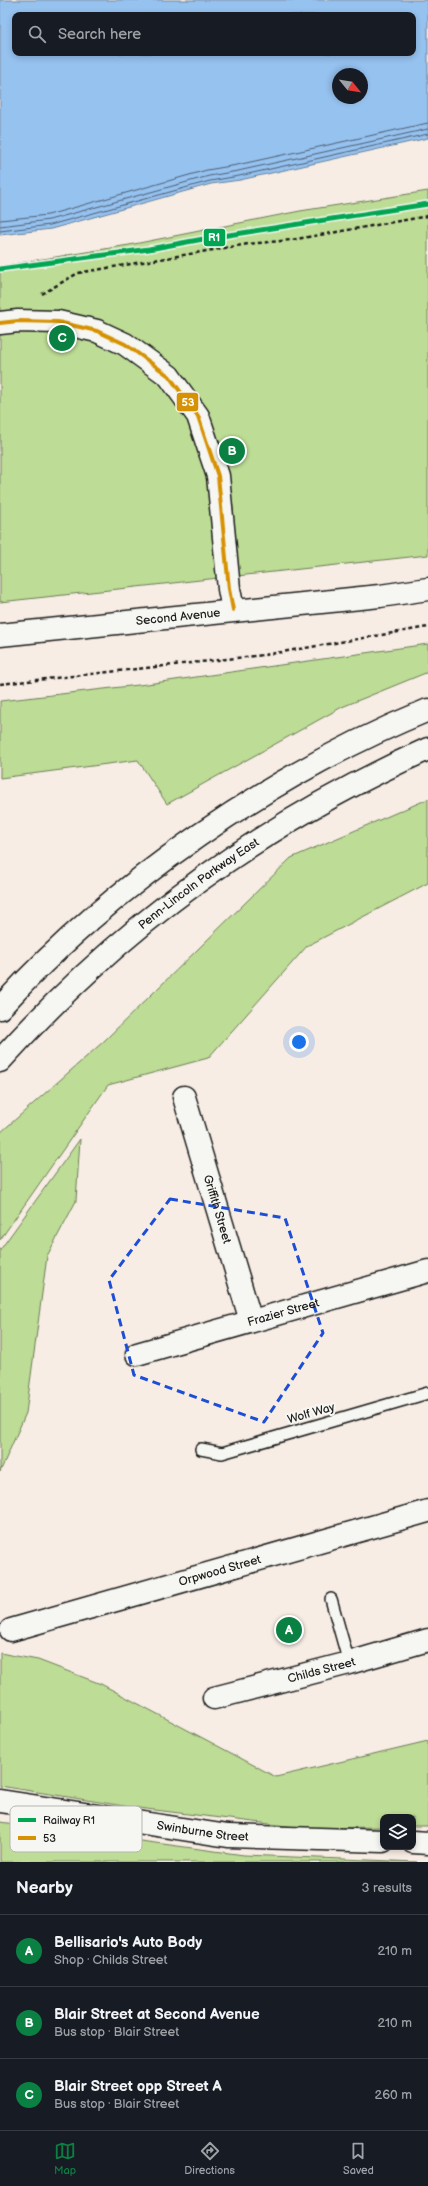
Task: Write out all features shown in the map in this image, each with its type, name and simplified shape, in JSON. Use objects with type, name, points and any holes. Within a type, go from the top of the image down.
[{"type":"main road","points":[[0,323],[18,321],[58,322],[97,331],[125,344],[169,376],[198,416],[218,476],[232,610]]},
{"type":"main road","name":"Second Avenue","points":[[0,635],[380,596],[428,589]]},
{"type":"main road","points":[[0,1008],[84,927],[118,898],[200,836],[287,780],[378,732],[428,710]]},
{"type":"main road","name":"Penn-Lincoln Parkway East","points":[[0,1061],[30,1028],[102,958],[179,895],[244,849],[304,811],[355,783],[428,749]]},
{"type":"main road","name":"Griffith Street","points":[[184,1096],[251,1321]]},
{"type":"main road","name":"Frazier Street","points":[[138,1354],[428,1270]]},
{"type":"main road","name":"Orpwood Street","points":[[11,1630],[428,1512]]},
{"type":"main road","name":"Childs Street","points":[[214,1698],[349,1663],[428,1640]]},
{"type":"main road","name":"Swinburne Street","points":[[0,1801],[33,1806]]},
{"type":"main road","name":"Swinburne Street","points":[[142,1823],[228,1836],[380,1841]]},
{"type":"main road","points":[[416,1842],[428,1843]]},
{"type":"lane","name":"Wolf Way","points":[[201,1449],[222,1453],[428,1393]]},
{"type":"lane","points":[[330,1599],[349,1663]]},
{"type":"path","points":[[42,294],[78,274],[248,244],[291,240],[428,216]]},
{"type":"path","points":[[0,684],[264,655],[428,627]]},
{"type":"highlighted area","points":[[170,1199],[285,1218],[323,1333],[264,1422],[134,1375],[109,1280]]},
{"type":"green space","points":[[428,191],[428,555],[0,602],[0,266],[129,245],[300,211]]},
{"type":"green space","points":[[428,644],[428,672],[342,707],[167,804],[138,760],[0,778],[0,701],[147,684]]},
{"type":"green space","points":[[428,799],[428,883],[307,946],[208,1058],[108,1085],[0,1240],[0,1133],[103,1042],[291,858]]},
{"type":"green space","points":[[80,1139],[76,1201],[47,1256],[26,1413],[0,1472],[0,1250]]},
{"type":"green space","points":[[0,1653],[38,1660],[101,1684],[276,1777],[428,1741],[428,1826],[416,1826],[416,1814],[380,1814],[380,1827],[303,1828],[142,1808],[142,1806],[124,1806],[0,1786]]},
{"type":"green space","points":[[0,1822],[10,1823],[10,1852],[142,1852],[142,1841],[244,1855],[417,1862],[0,1862]]},
{"type":"water","points":[[0,0],[428,0],[428,138],[240,180],[211,184],[51,229],[0,235]]},
{"type":"rail line","name":"R1","points":[[0,269],[149,249],[209,238],[428,204]]},
{"type":"transit line","name":"53","points":[[0,323],[18,321],[58,322],[97,331],[125,344],[169,376],[198,416],[218,476],[229,589],[233,610]]},
{"type":"place","name":"Blair Street opp Street A","points":[[62,338]]},
{"type":"place","name":"Blair Street at Second Avenue","points":[[232,451]]},
{"type":"place","name":"Bellisario's Auto Body","points":[[289,1630]]}]
